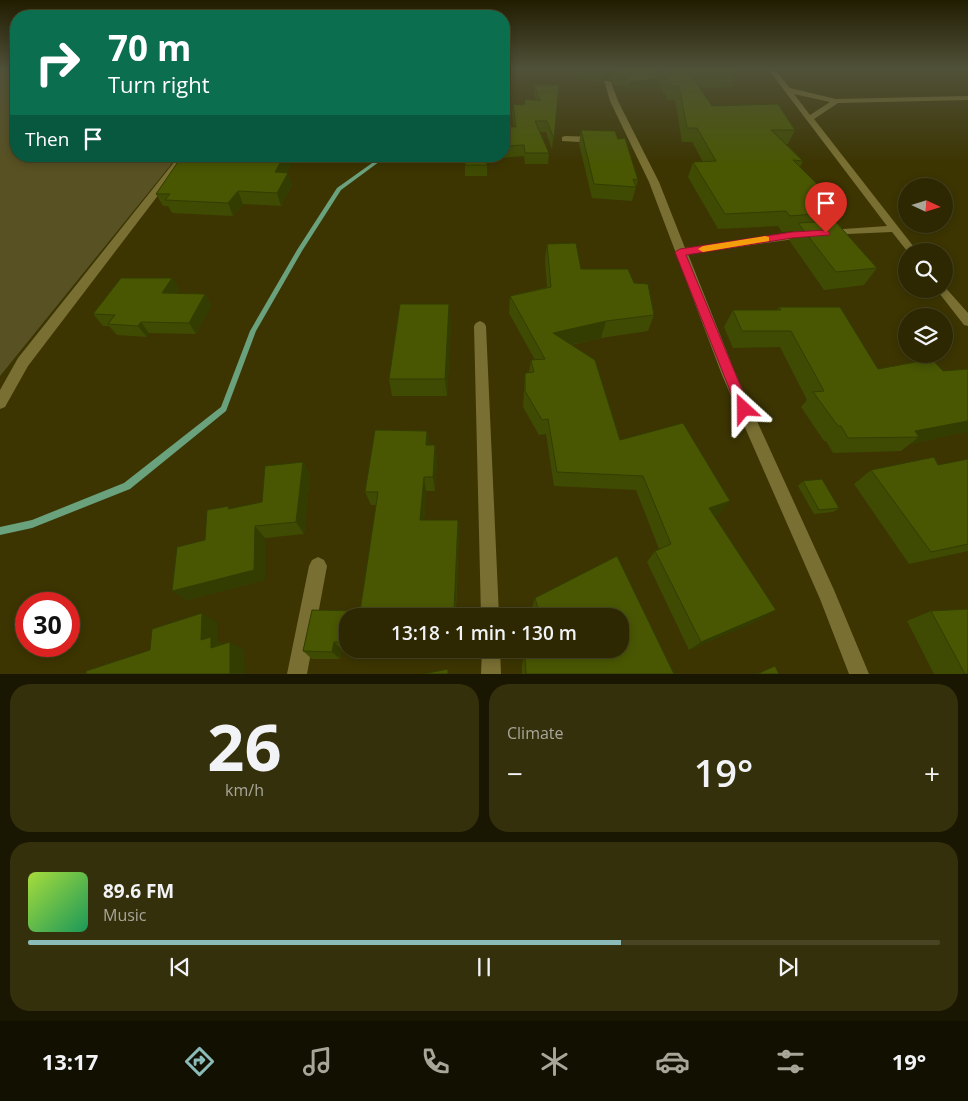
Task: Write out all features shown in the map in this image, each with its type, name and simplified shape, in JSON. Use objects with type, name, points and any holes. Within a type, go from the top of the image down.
[{"type":"street","points":[[614,100],[629,140],[654,182],[729,375],[824,587],[860,674]]},
{"type":"street","points":[[795,100],[905,243]]},
{"type":"street","points":[[809,119],[836,101],[860,100]]},
{"type":"street","points":[[564,139],[604,140]]},
{"type":"street","points":[[0,403],[23,362],[179,162]]},
{"type":"street","points":[[680,252],[792,235],[894,229]]},
{"type":"street","points":[[949,298],[968,322]]},
{"type":"street","points":[[480,326],[490,608]]},
{"type":"street","points":[[296,674],[318,566]]},
{"type":"street","points":[[491,658],[492,674]]},
{"type":"shaded area","points":[[0,100],[10,100],[10,162],[173,162],[0,376]]},
{"type":"building","points":[[525,100],[558,100],[554,139],[547,121],[535,121],[549,153],[525,153],[524,145],[510,146],[510,126],[516,127],[513,104],[524,105]]},
{"type":"building","points":[[682,100],[708,100],[712,106],[778,104],[795,130],[771,130],[803,161],[793,160],[840,207],[819,207],[825,213],[790,216],[786,211],[725,214],[693,162],[716,161],[697,128],[687,128]]},
{"type":"building","points":[[581,130],[615,131],[618,139],[625,138],[638,180],[633,179],[636,187],[594,184]]},
{"type":"building","points":[[178,162],[281,162],[275,172],[288,173],[277,193],[238,191],[228,203],[165,200],[170,194],[156,194]]},
{"type":"building","points":[[465,162],[487,162],[487,165],[465,165]]},
{"type":"building","points":[[835,221],[877,268],[836,272],[798,223]]},
{"type":"building","points":[[576,243],[581,269],[628,269],[634,283],[648,284],[654,315],[606,321],[553,333],[595,360],[620,440],[683,423],[730,501],[709,508],[776,610],[701,642],[655,551],[671,544],[643,476],[557,472],[548,419],[542,420],[525,391],[525,373],[534,372],[531,360],[545,359],[510,296],[551,287],[547,244]]},
{"type":"building","points":[[121,278],[172,278],[162,293],[205,294],[189,323],[141,322],[138,326],[108,324],[115,315],[93,314]]},
{"type":"building","points":[[400,304],[449,304],[445,379],[389,379]]},
{"type":"building","points":[[779,307],[840,307],[878,369],[910,363],[936,363],[943,371],[968,369],[968,421],[915,431],[919,437],[848,438],[841,426],[838,426],[813,392],[824,391],[791,331],[742,331],[733,310],[781,310]]},
{"type":"building","points":[[375,430],[427,431],[426,445],[435,445],[433,477],[424,477],[420,520],[458,520],[454,608],[360,608],[378,492],[365,492]]},
{"type":"building","points":[[934,457],[938,465],[968,459],[968,544],[931,552],[871,470]]},
{"type":"building","points":[[303,462],[296,522],[255,526],[254,570],[172,591],[177,547],[205,540],[207,510],[229,506],[228,509],[262,502],[265,466]]},
{"type":"building","points":[[822,479],[839,508],[819,510],[803,481]]},
{"type":"building","points":[[617,556],[674,674],[526,674],[525,658],[629,658],[629,608],[538,608],[535,598]]},
{"type":"building","points":[[968,609],[968,674],[965,674],[931,611]]},
{"type":"building","points":[[312,610],[339,611],[339,642],[334,642],[332,652],[303,651]]},
{"type":"building","points":[[202,613],[201,640],[211,637],[211,648],[230,642],[230,674],[86,674],[86,671],[150,650],[152,629]]},
{"type":"building","points":[[775,666],[779,674],[757,674]]},
{"type":"building","points":[[448,669],[448,674],[423,674]]},
{"type":"waterway","points":[[0,531],[32,524],[127,486],[224,409],[253,331],[299,251],[339,189],[377,162]]},
{"type":"slow traffic","points":[[703,249],[765,239]]},
{"type":"route","points":[[744,409],[680,252],[792,235],[826,233]]}]
